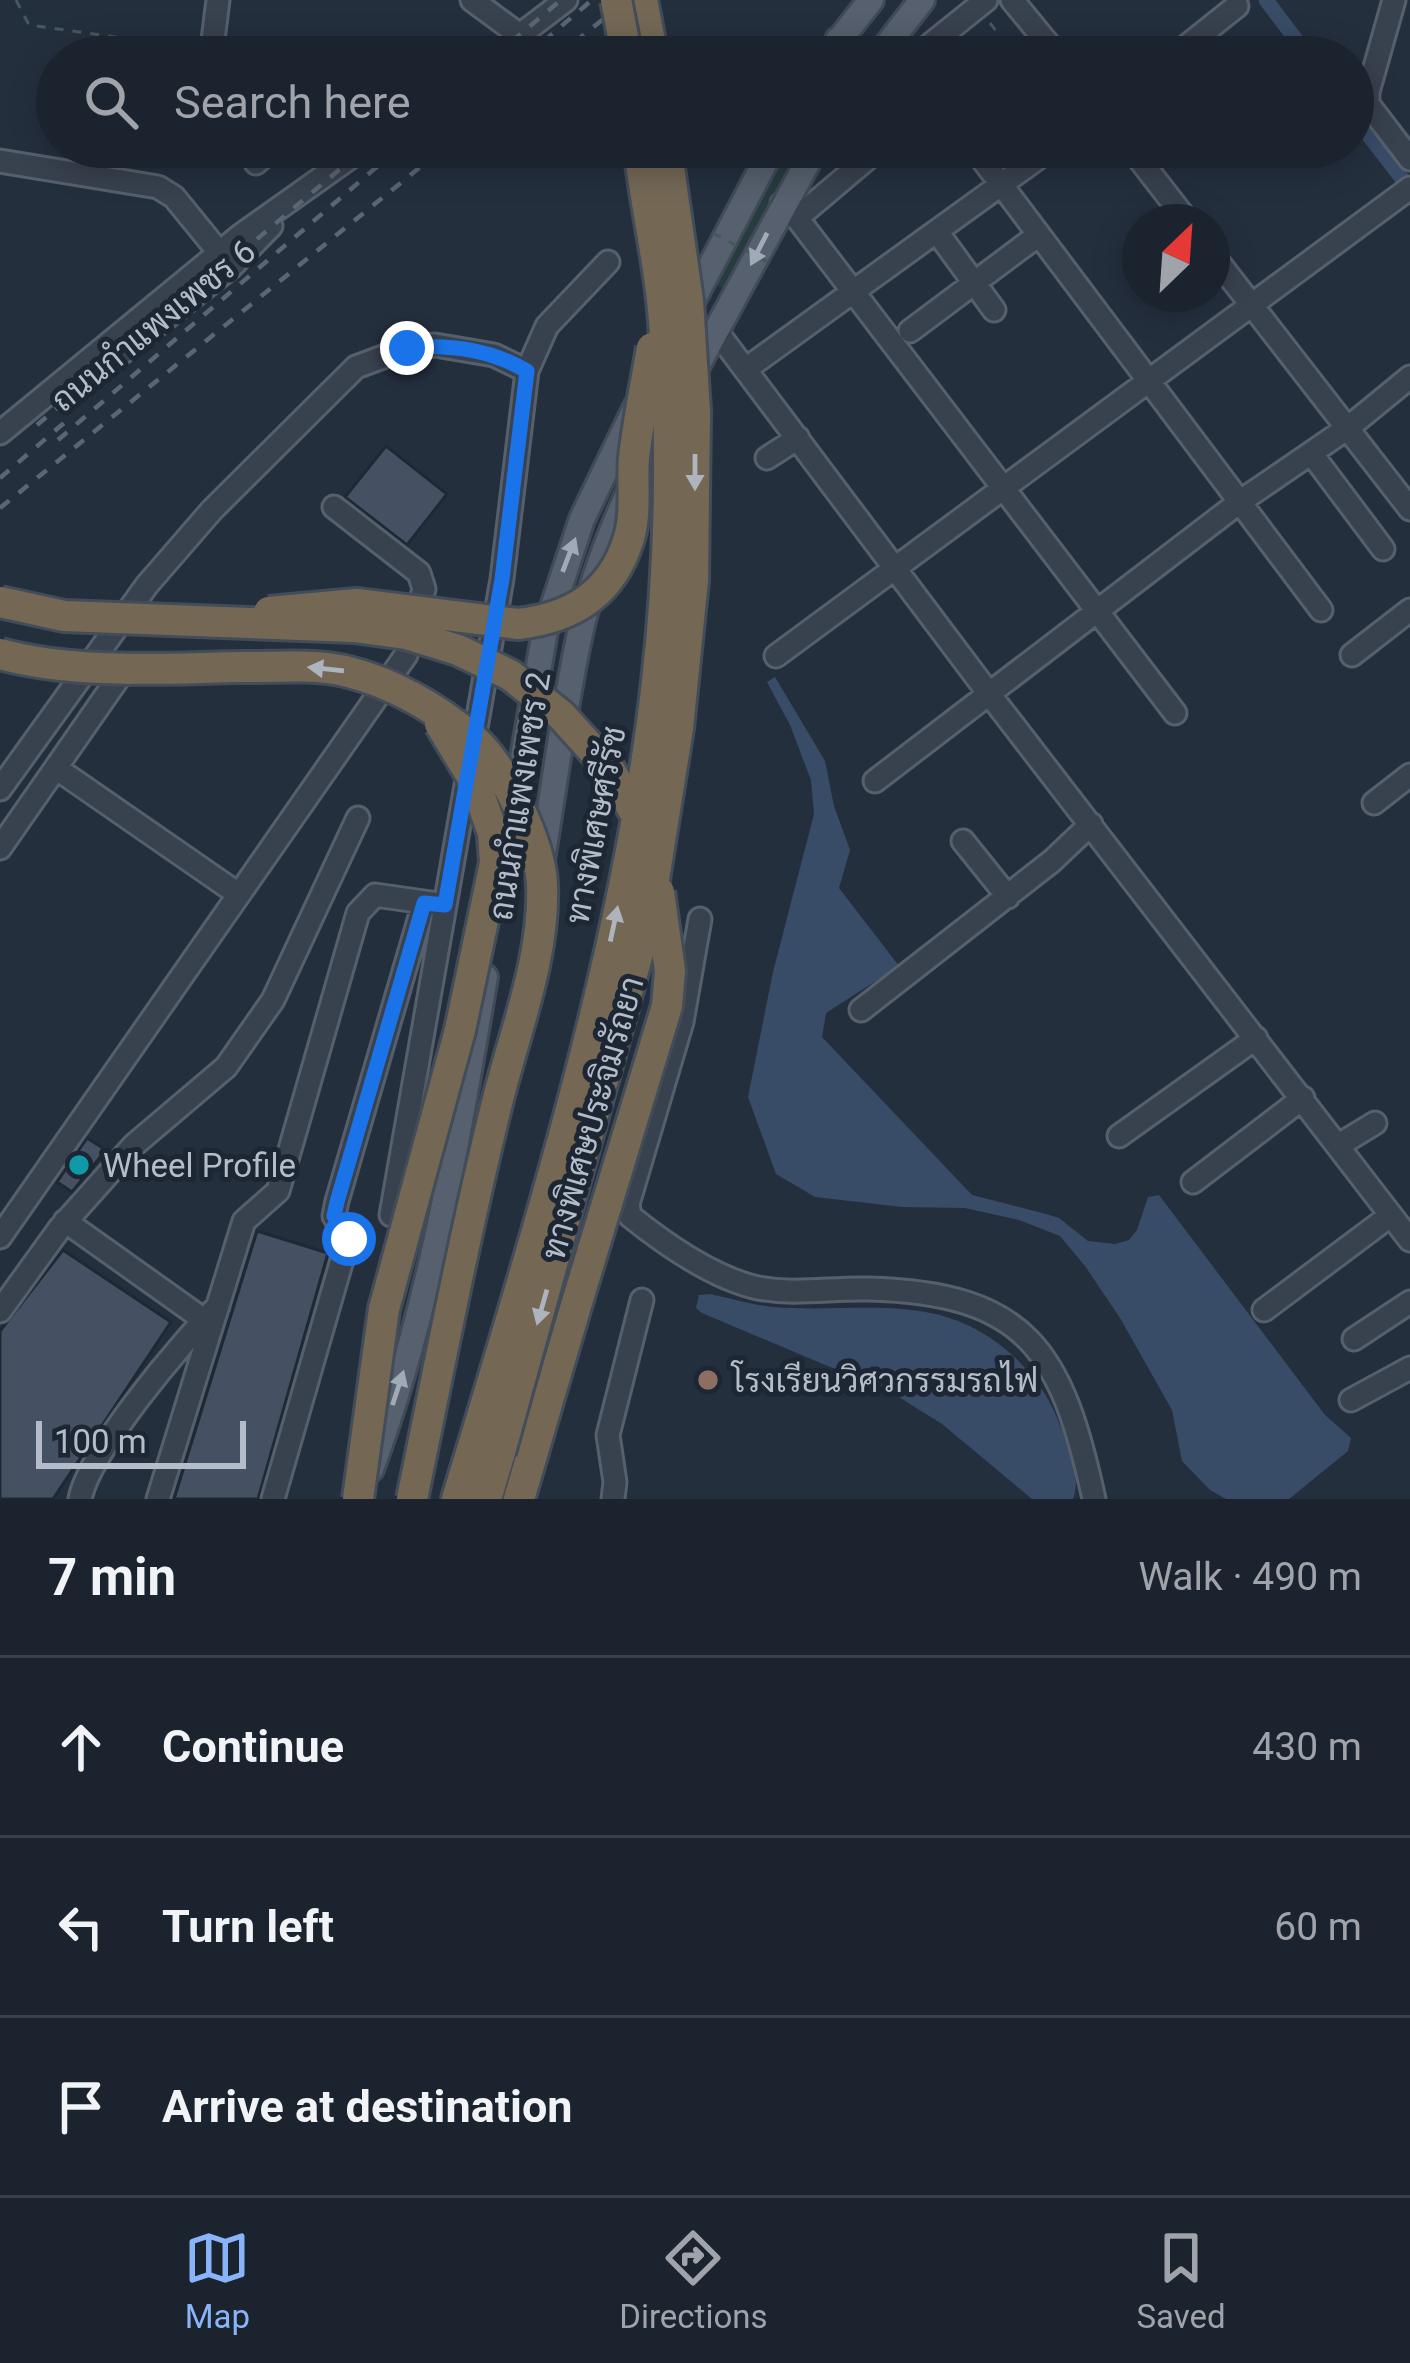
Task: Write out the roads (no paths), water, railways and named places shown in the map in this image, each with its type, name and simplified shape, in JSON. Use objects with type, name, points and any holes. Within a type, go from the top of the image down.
[{"type":"highway","points":[[616,0],[623,36]]},
{"type":"highway","points":[[643,0],[649,36]]},
{"type":"highway","name":"ทางพิเศษศรีรัช","points":[[457,1499],[594,1014],[657,682],[665,571],[667,422],[661,301],[641,168]]},
{"type":"highway","name":"ทางพิเศษศรีรัช","points":[[486,1499],[648,917],[678,728],[693,580],[695,411],[688,302],[669,168]]},
{"type":"highway","points":[[204,620],[357,604],[518,624],[544,621],[588,602],[610,578],[629,539],[634,460],[661,301]]},
{"type":"highway","name":"ทางพิเศษประจิมรัถยา","points":[[0,602],[64,616],[406,634],[475,658],[510,675],[589,742],[644,829],[667,936],[667,1006],[519,1499]]},
{"type":"highway","points":[[0,654],[108,667],[343,670],[395,688],[476,741],[535,844],[542,882],[541,916],[530,976],[446,1322],[411,1499]]},
{"type":"highway","points":[[359,1499],[383,1310],[460,1030],[495,863],[493,833],[474,780],[433,712]]},
{"type":"main road","points":[[842,36],[871,0]]},
{"type":"main road","points":[[894,36],[922,0]]},
{"type":"main road","name":"ถนนกำแพงเพชร 2","points":[[359,1499],[416,1332],[453,1164],[544,631],[560,578],[618,440],[762,168]]},
{"type":"main road","name":"ถนนกำแพงเพชร 2","points":[[411,1499],[489,1179],[579,638],[595,578],[646,454],[789,211],[807,168]]},
{"type":"street","points":[[214,36],[218,0]]},
{"type":"street","points":[[472,0],[521,36],[566,0]]},
{"type":"street","points":[[1012,0],[1042,36]]},
{"type":"street","points":[[1374,71],[1394,0]]},
{"type":"street","points":[[946,36],[982,3]]},
{"type":"street","points":[[1199,36],[1237,6]]},
{"type":"street","points":[[1374,112],[1410,159]]},
{"type":"street","points":[[0,161],[36,167]]},
{"type":"street","points":[[43,168],[158,187],[174,197],[225,260]]},
{"type":"street","name":"ถนนกำแพงเพชร 6","points":[[0,451],[337,168]]},
{"type":"street","points":[[851,168],[789,211],[1175,713]]},
{"type":"street","points":[[987,168],[1321,610]]},
{"type":"street","points":[[746,368],[1023,168]]},
{"type":"street","points":[[1146,168],[1174,204]]},
{"type":"street","points":[[776,656],[1410,188]]},
{"type":"street","points":[[937,232],[994,310]]},
{"type":"street","points":[[910,331],[1037,236]]},
{"type":"street","name":"ถนนกำแพงเพชร 6","points":[[0,433],[225,260]]},
{"type":"street","points":[[391,1215],[434,904],[502,579],[527,371],[547,326],[608,262]]},
{"type":"street","points":[[1230,278],[1410,509]]},
{"type":"street","points":[[717,332],[1410,1240]]},
{"type":"street","points":[[0,789],[147,585],[212,510],[356,367],[407,348],[435,345],[494,356],[527,371]]},
{"type":"street","points":[[875,781],[1410,377]]},
{"type":"street","points":[[767,458],[798,438]]},
{"type":"street","points":[[1311,453],[1383,549]]},
{"type":"street","points":[[0,1237],[401,668],[424,589],[419,573],[334,507]]},
{"type":"street","points":[[1352,655],[1410,610]]},
{"type":"street","points":[[0,848],[119,677]]},
{"type":"street","points":[[56,768],[238,895]]},
{"type":"street","points":[[1374,803],[1410,775]]},
{"type":"street","points":[[0,1311],[65,1221],[134,1145],[226,1067],[238,1051],[273,1000],[358,818]]},
{"type":"street","points":[[860,1010],[1007,897],[1091,824]]},
{"type":"street","points":[[964,841],[1007,897]]},
{"type":"street","points":[[158,1499],[211,1313],[244,1221],[278,1191],[358,913],[375,895],[434,904]]},
{"type":"street","points":[[273,1499],[349,1239],[334,1216],[337,1202],[434,904]]},
{"type":"street","points":[[700,919],[687,999],[628,1204],[631,1216],[738,1282],[791,1292],[851,1288],[926,1293],[1007,1318],[1038,1346],[1061,1383],[1094,1499]]},
{"type":"street","points":[[1119,1136],[1256,1038]]},
{"type":"street","points":[[1193,1182],[1303,1098]]},
{"type":"street","points":[[1339,1145],[1375,1123]]},
{"type":"street","points":[[1264,1310],[1391,1215]]},
{"type":"street","points":[[65,1221],[211,1313]]},
{"type":"street","points":[[613,1499],[608,1435],[641,1300]]},
{"type":"street","points":[[1354,1339],[1410,1302]]},
{"type":"street","points":[[80,1499],[90,1470],[180,1343],[211,1313]]},
{"type":"street","points":[[1351,1400],[1408,1375]]},
{"type":"water","points":[[775,677],[825,761],[850,850],[839,888],[899,966],[826,1013],[822,1037],[972,1195],[1059,1218],[1088,1241],[1115,1244],[1129,1240],[1148,1197],[1159,1195],[1325,1415],[1351,1438],[1348,1451],[1289,1499],[1226,1499],[1210,1490],[1182,1461],[1172,1410],[1120,1318],[1060,1236],[1019,1220],[965,1208],[902,1207],[815,1197],[776,1174],[748,1097],[773,972],[814,814],[811,780],[767,682]]},
{"type":"water","points":[[699,1295],[773,1307],[926,1312],[983,1333],[1018,1360],[1049,1401],[1073,1459],[1073,1499],[1032,1499],[942,1424],[894,1394],[702,1313],[696,1308]]},
{"type":"waterway","points":[[1266,0],[1293,36]]},
{"type":"waterway","points":[[1374,142],[1410,189]]},
{"type":"railway","points":[[518,36],[561,0]]},
{"type":"railway","points":[[550,36],[592,0]]},
{"type":"railway","points":[[582,36],[627,0]]},
{"type":"railway","points":[[37,425],[341,168]]},
{"type":"railway","points":[[58,440],[375,168]]},
{"type":"railway","points":[[0,508],[419,168]]},
{"type":"railway","points":[[0,478],[64,423]]},
{"type":"place","name":"Wheel Profile","points":[[79,1165]]},
{"type":"place","name":"โรงเรียนวิศวกรรมรถไฟ","points":[[708,1380]]}]
